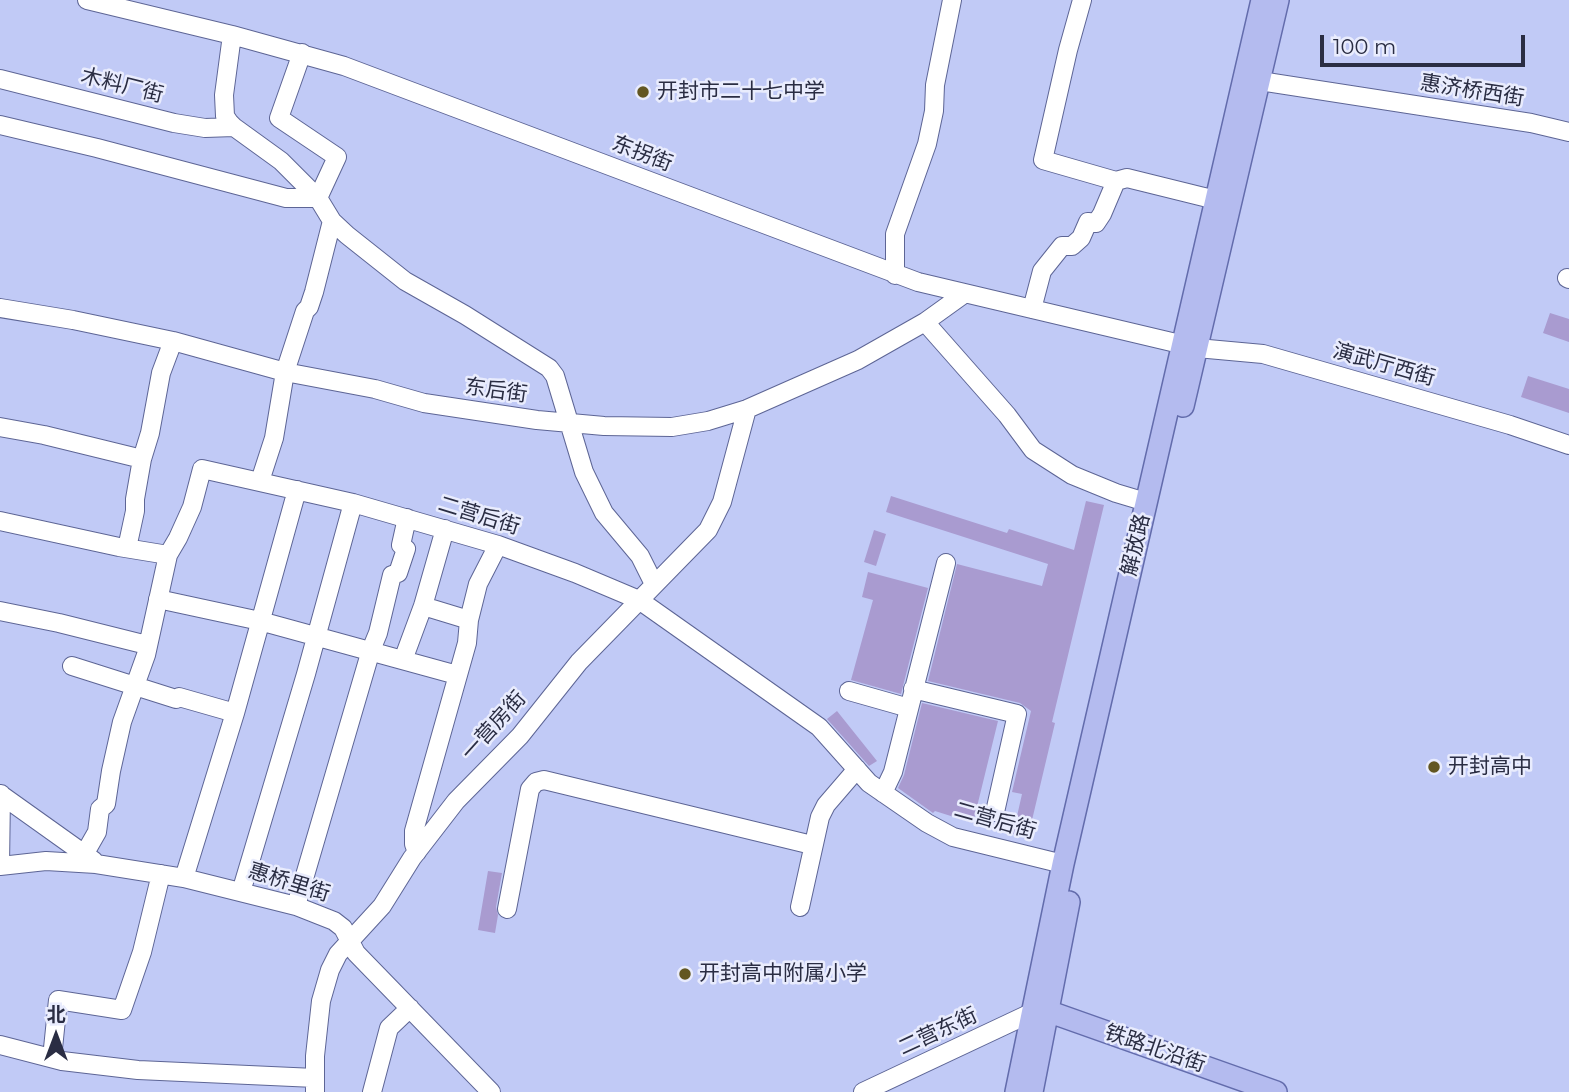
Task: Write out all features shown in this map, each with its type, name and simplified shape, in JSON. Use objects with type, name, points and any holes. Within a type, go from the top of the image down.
[{"type":"main road","name":"解放路","points":[[1016,1092],[1041,1012],[1075,869],[1251,80],[1262,0]]},
{"type":"main road","name":"解放路","points":[[1032,1092],[1063,864],[1146,502],[1190,346],[1216,200],[1251,80],[1278,0]]},
{"type":"main road","name":"铁路北沿街","points":[[1041,1012],[1276,1092]]},
{"type":"street","name":"东拐街","points":[[87,0],[302,53],[423,94],[895,275],[964,294],[1190,346]]},
{"type":"street","points":[[895,275],[895,234],[927,144],[934,111],[935,85],[952,0]]},
{"type":"street","points":[[1082,0],[1044,160],[1116,181],[1127,178],[1216,200]]},
{"type":"street","points":[[232,34],[223,107],[225,116],[234,127],[281,161],[318,198],[332,221],[405,281],[550,368],[555,376],[584,472],[604,513],[640,556],[654,584]]},
{"type":"street","points":[[302,53],[279,118],[337,157],[318,198]]},
{"type":"street","name":"木料厂街","points":[[0,79],[174,123],[205,128],[234,127]]},
{"type":"street","name":"惠济桥西街","points":[[1251,80],[1531,123],[1569,132]]},
{"type":"street","points":[[0,125],[286,198],[318,198]]},
{"type":"street","points":[[1032,309],[1042,271],[1062,246],[1072,246],[1081,239],[1088,222],[1096,223],[1116,181]]},
{"type":"street","points":[[260,481],[274,438],[285,372],[304,311],[309,307],[314,292],[332,221]]},
{"type":"street","name":"东后街","points":[[0,309],[73,320],[173,341],[285,372],[375,389],[424,403],[604,426],[672,427],[708,421],[747,409],[858,360],[925,322],[964,294]]},
{"type":"street","points":[[925,322],[1007,415],[1033,450],[1072,475],[1116,494],[1146,502]]},
{"type":"street","points":[[127,548],[142,459],[154,418],[161,373],[173,341]]},
{"type":"street","name":"演武厅西街","points":[[1190,346],[1263,354],[1510,425],[1569,445]]},
{"type":"street","name":"一营房街","points":[[315,1085],[321,1001],[330,970],[349,941],[382,906],[417,852],[456,801],[520,736],[579,662],[708,530],[722,502],[747,409]]},
{"type":"street","points":[[0,427],[142,459]]},
{"type":"street","name":"二营后街","points":[[90,858],[100,809],[106,804],[115,749],[147,645],[168,555],[192,507],[202,469],[353,503],[445,529],[575,573],[639,600],[819,727],[869,783],[928,823],[953,836],[1063,864]]},
{"type":"street","points":[[184,878],[235,713],[297,490]]},
{"type":"street","points":[[241,892],[353,503]]},
{"type":"street","points":[[296,906],[378,633],[392,575],[398,573],[406,549],[401,545],[407,518]]},
{"type":"street","points":[[0,521],[168,555]]},
{"type":"street","points":[[403,660],[423,606],[445,529]]},
{"type":"street","points":[[417,852],[414,831],[467,643],[469,620],[478,584],[498,545]]},
{"type":"street","points":[[883,793],[893,772],[946,563]]},
{"type":"street","points":[[158,599],[260,621],[457,675]]},
{"type":"street","points":[[423,606],[469,620]]},
{"type":"street","points":[[0,611],[147,645]]},
{"type":"street","points":[[72,666],[176,699],[179,697],[235,713]]},
{"type":"street","points":[[913,689],[1017,714],[995,811]]},
{"type":"street","points":[[849,691],[909,708]]},
{"type":"street","points":[[800,907],[820,817],[826,805],[857,769]]},
{"type":"street","points":[[507,909],[530,789],[536,782],[544,780],[812,845]]},
{"type":"street","points":[[0,794],[90,858]]},
{"type":"street","points":[[0,794],[0,866]]},
{"type":"street","name":"惠桥里街","points":[[0,866],[90,858],[296,906],[340,925],[356,953],[488,1091]]},
{"type":"street","points":[[52,1058],[58,1000],[122,1010],[142,952],[162,874]]},
{"type":"street","points":[[372,1092],[389,1028],[410,1008]]},
{"type":"street","name":"二营东街","points":[[863,1092],[1041,1012]]},
{"type":"street","points":[[0,1045],[52,1058],[138,1070],[315,1085]]},
{"type":"building","points":[[1550,313],[1569,319],[1569,342],[1543,333]]},
{"type":"building","points":[[1528,376],[1569,389],[1569,413],[1521,397]]},
{"type":"building","points":[[891,496],[1007,533],[1009,529],[1074,550],[1086,501],[1104,505],[1052,722],[1055,723],[1028,837],[1013,834],[1022,794],[1012,792],[1031,711],[1020,703],[928,681],[957,564],[1042,586],[1048,564],[886,512]]},
{"type":"building","points":[[874,530],[886,534],[876,566],[864,562]]},
{"type":"building","points":[[868,572],[928,588],[901,694],[851,680],[873,600],[862,597]]},
{"type":"building","points":[[922,703],[998,721],[973,823],[935,811],[933,813],[898,788],[904,775]]},
{"type":"building","points":[[837,711],[877,761],[869,766],[827,719]]},
{"type":"building","points":[[488,871],[502,873],[495,933],[478,930]]},
{"type":"place","name":"开封市二十七中学","points":[[643,92]]},
{"type":"place","name":"开封高中","points":[[1434,767]]},
{"type":"place","name":"开封高中附属小学","points":[[685,974]]}]
